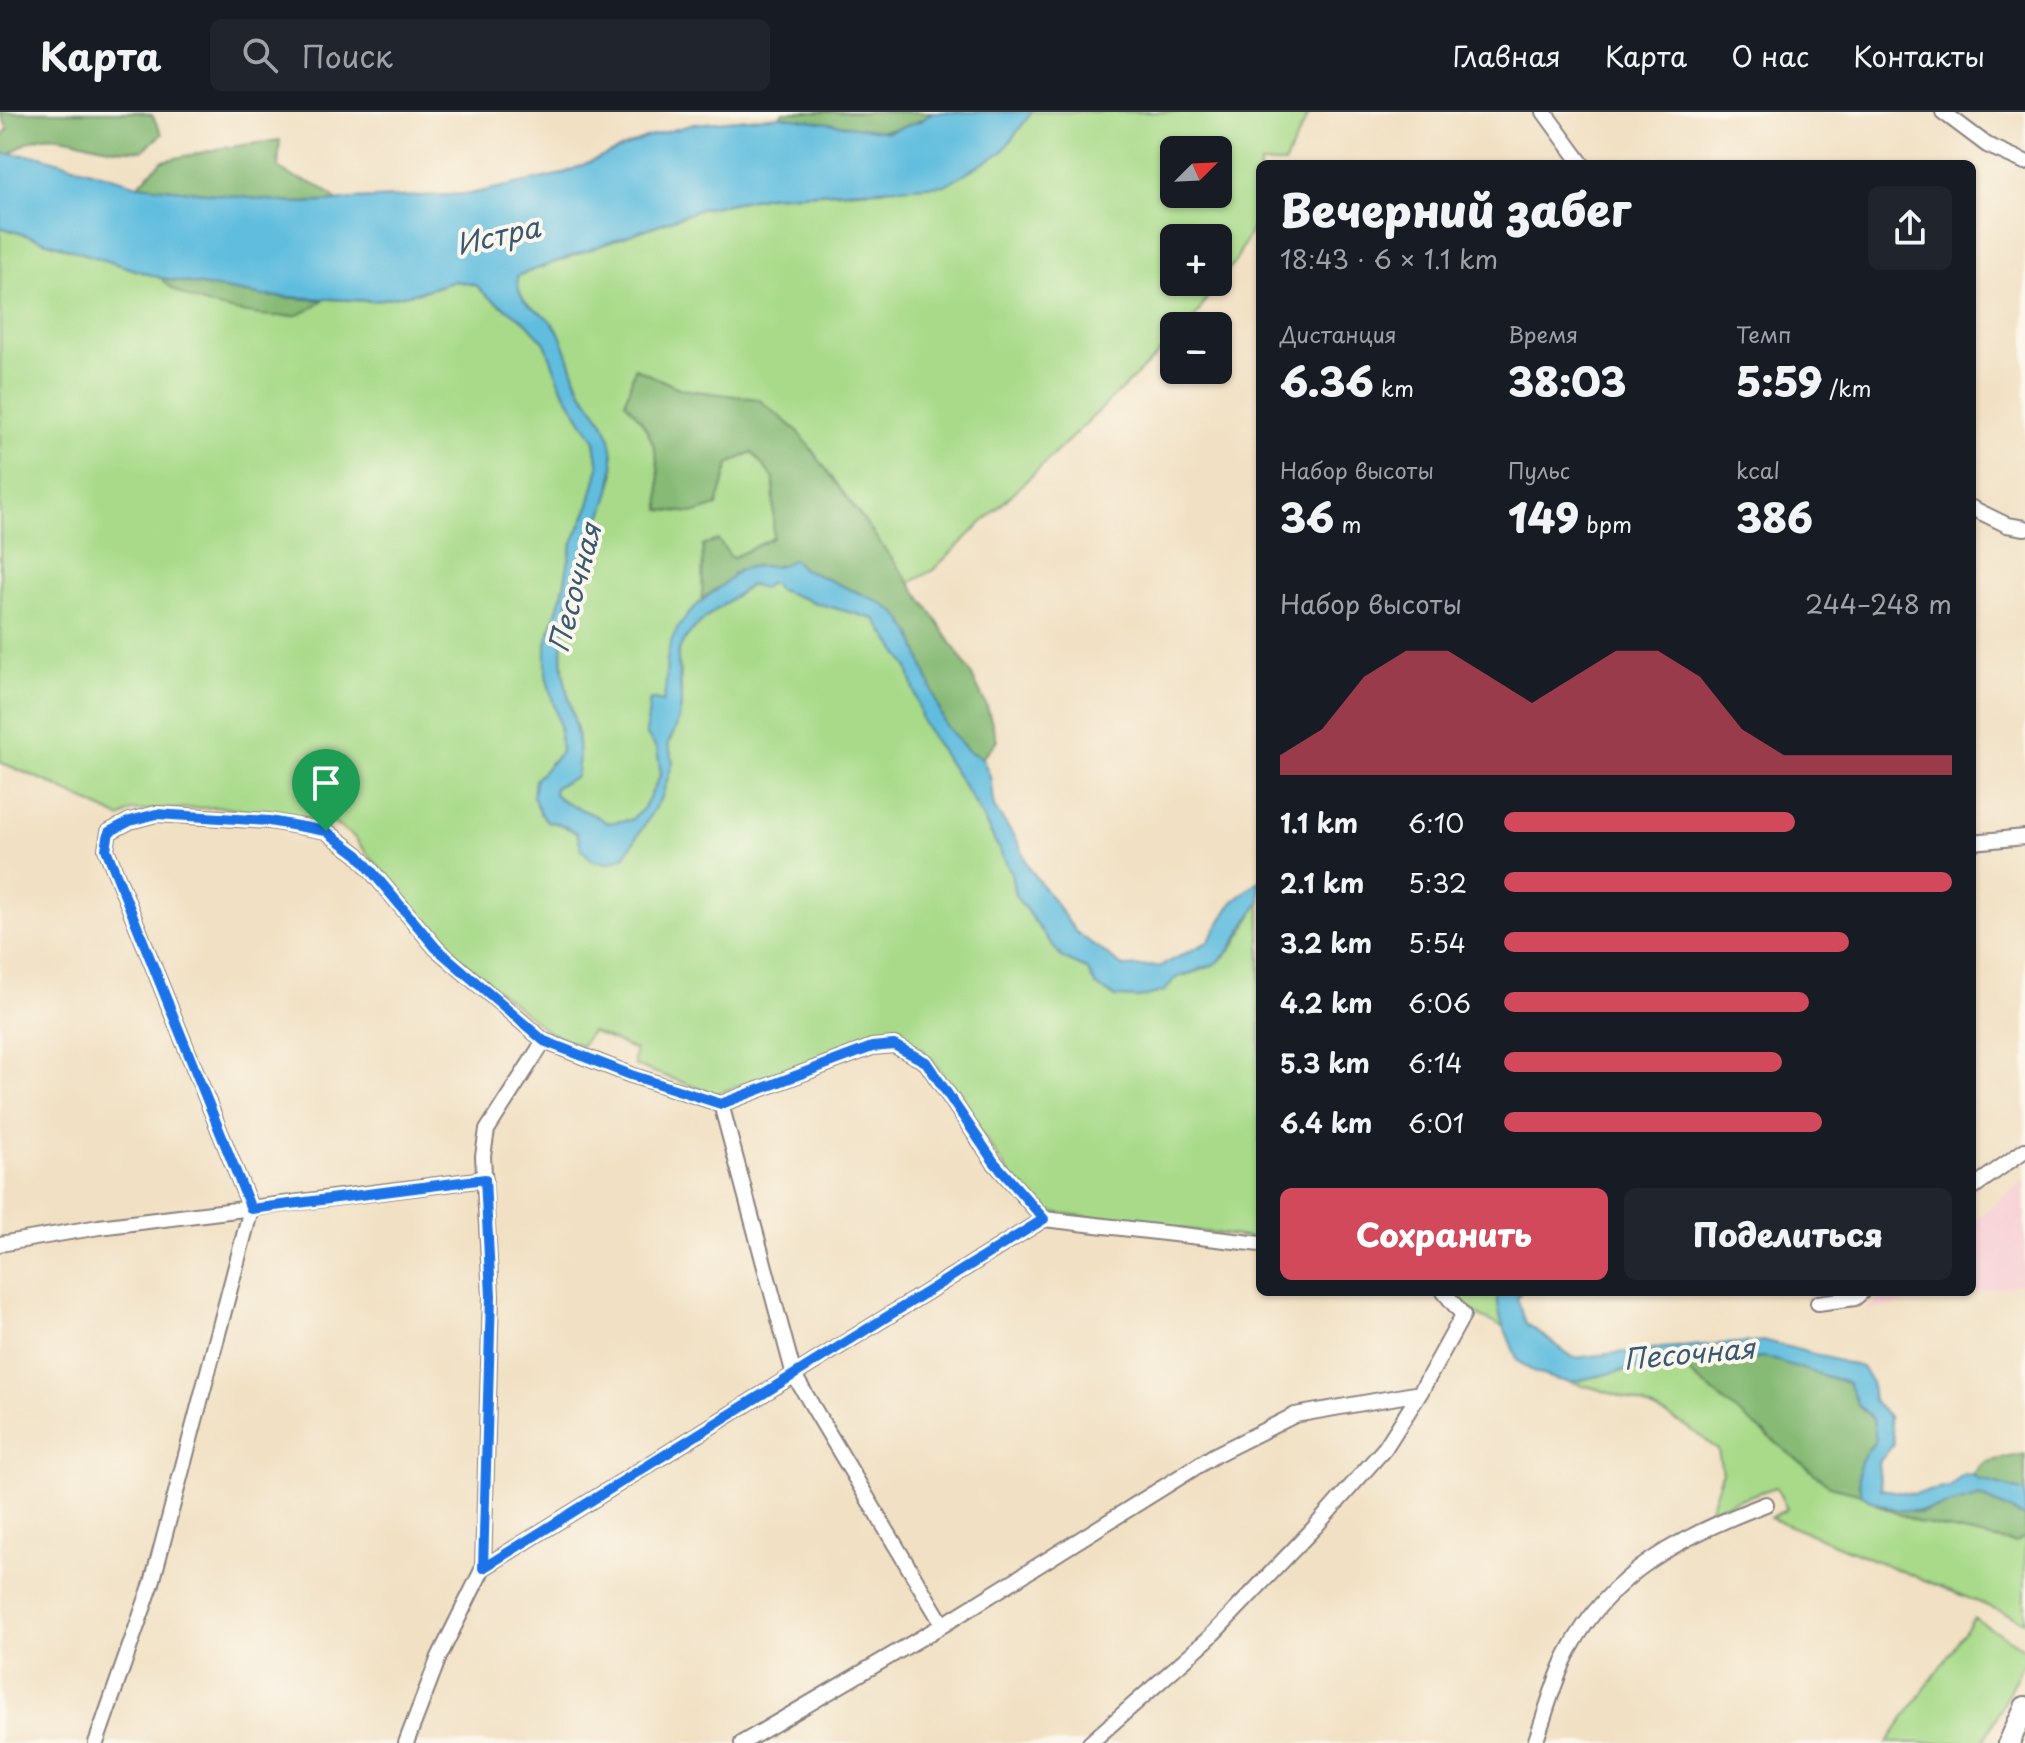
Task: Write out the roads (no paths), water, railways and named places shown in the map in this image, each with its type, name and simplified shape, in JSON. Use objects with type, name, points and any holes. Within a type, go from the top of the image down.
[{"type":"main road","points":[[2009,1743],[2025,1707]]},
{"type":"street","points":[[1544,112],[1579,160]]},
{"type":"street","points":[[1943,112],[1987,145],[2025,162]]},
{"type":"street","points":[[1976,510],[2007,525],[2025,528]]},
{"type":"street","points":[[96,1743],[152,1583],[251,1209],[106,849],[109,832],[130,821],[156,814],[269,821],[326,831],[358,855],[436,948],[544,1041],[631,1075],[721,1104],[872,1047],[894,1045],[926,1062],[994,1162],[1044,1219]]},
{"type":"street","points":[[1976,842],[2025,837]]},
{"type":"street","points":[[406,1743],[439,1657],[483,1568],[491,1296],[483,1156],[487,1130],[544,1041]]},
{"type":"street","points":[[721,1104],[794,1375],[943,1625]]},
{"type":"street","points":[[1976,1185],[2025,1150]]},
{"type":"street","points":[[0,1244],[99,1227],[485,1179]]},
{"type":"street","points":[[483,1568],[1044,1219],[1256,1244]]},
{"type":"street","points":[[1090,1743],[1208,1639],[1385,1448],[1463,1315],[1447,1296]]},
{"type":"street","points":[[1818,1303],[1857,1296]]},
{"type":"street","points":[[742,1743],[943,1625],[1215,1455],[1295,1415],[1420,1393]]},
{"type":"street","points":[[1535,1743],[1567,1653],[1608,1594],[1656,1554],[1766,1504]]},
{"type":"water","name":"Истра","points":[[932,112],[1032,112],[1002,152],[945,185],[768,196],[701,209],[517,276],[522,297],[546,316],[558,331],[580,388],[607,429],[613,454],[610,490],[599,524],[576,574],[564,631],[564,675],[579,760],[576,777],[555,787],[554,794],[607,823],[631,820],[644,808],[661,774],[657,749],[646,734],[650,699],[663,702],[669,647],[679,626],[694,608],[737,571],[753,566],[779,565],[793,559],[803,569],[878,601],[898,614],[911,633],[945,725],[968,751],[982,758],[990,776],[994,807],[1018,842],[1028,866],[1076,932],[1124,967],[1161,966],[1208,942],[1233,902],[1256,883],[1256,907],[1229,951],[1217,963],[1174,979],[1165,991],[1139,998],[1116,997],[1096,986],[1087,969],[1062,958],[1015,895],[1011,872],[976,805],[923,723],[908,668],[875,619],[816,603],[777,589],[774,584],[764,588],[750,585],[699,624],[682,643],[678,655],[681,709],[668,744],[673,762],[662,796],[625,856],[610,863],[593,861],[582,850],[577,833],[547,821],[541,815],[533,796],[535,780],[561,752],[560,727],[546,675],[546,644],[563,591],[572,545],[588,509],[599,467],[595,441],[562,388],[545,343],[526,322],[476,285],[456,281],[373,301],[264,296],[161,278],[0,227],[0,153],[40,156],[138,185],[292,203],[327,202],[470,194],[562,174],[648,137],[694,124],[780,116],[888,132],[921,121]]},
{"type":"water","name":"Песочная","points":[[1518,1296],[1526,1323],[1574,1358],[1766,1341],[1862,1367],[1871,1382],[1873,1401],[1889,1416],[1894,1444],[1878,1463],[1881,1489],[1912,1494],[1950,1487],[1962,1475],[1972,1475],[2025,1492],[2025,1517],[1980,1496],[1933,1509],[1906,1511],[1877,1503],[1861,1494],[1858,1477],[1860,1465],[1876,1440],[1873,1419],[1858,1405],[1848,1383],[1765,1357],[1630,1369],[1571,1382],[1558,1380],[1535,1373],[1518,1361],[1501,1320],[1497,1298]]}]
